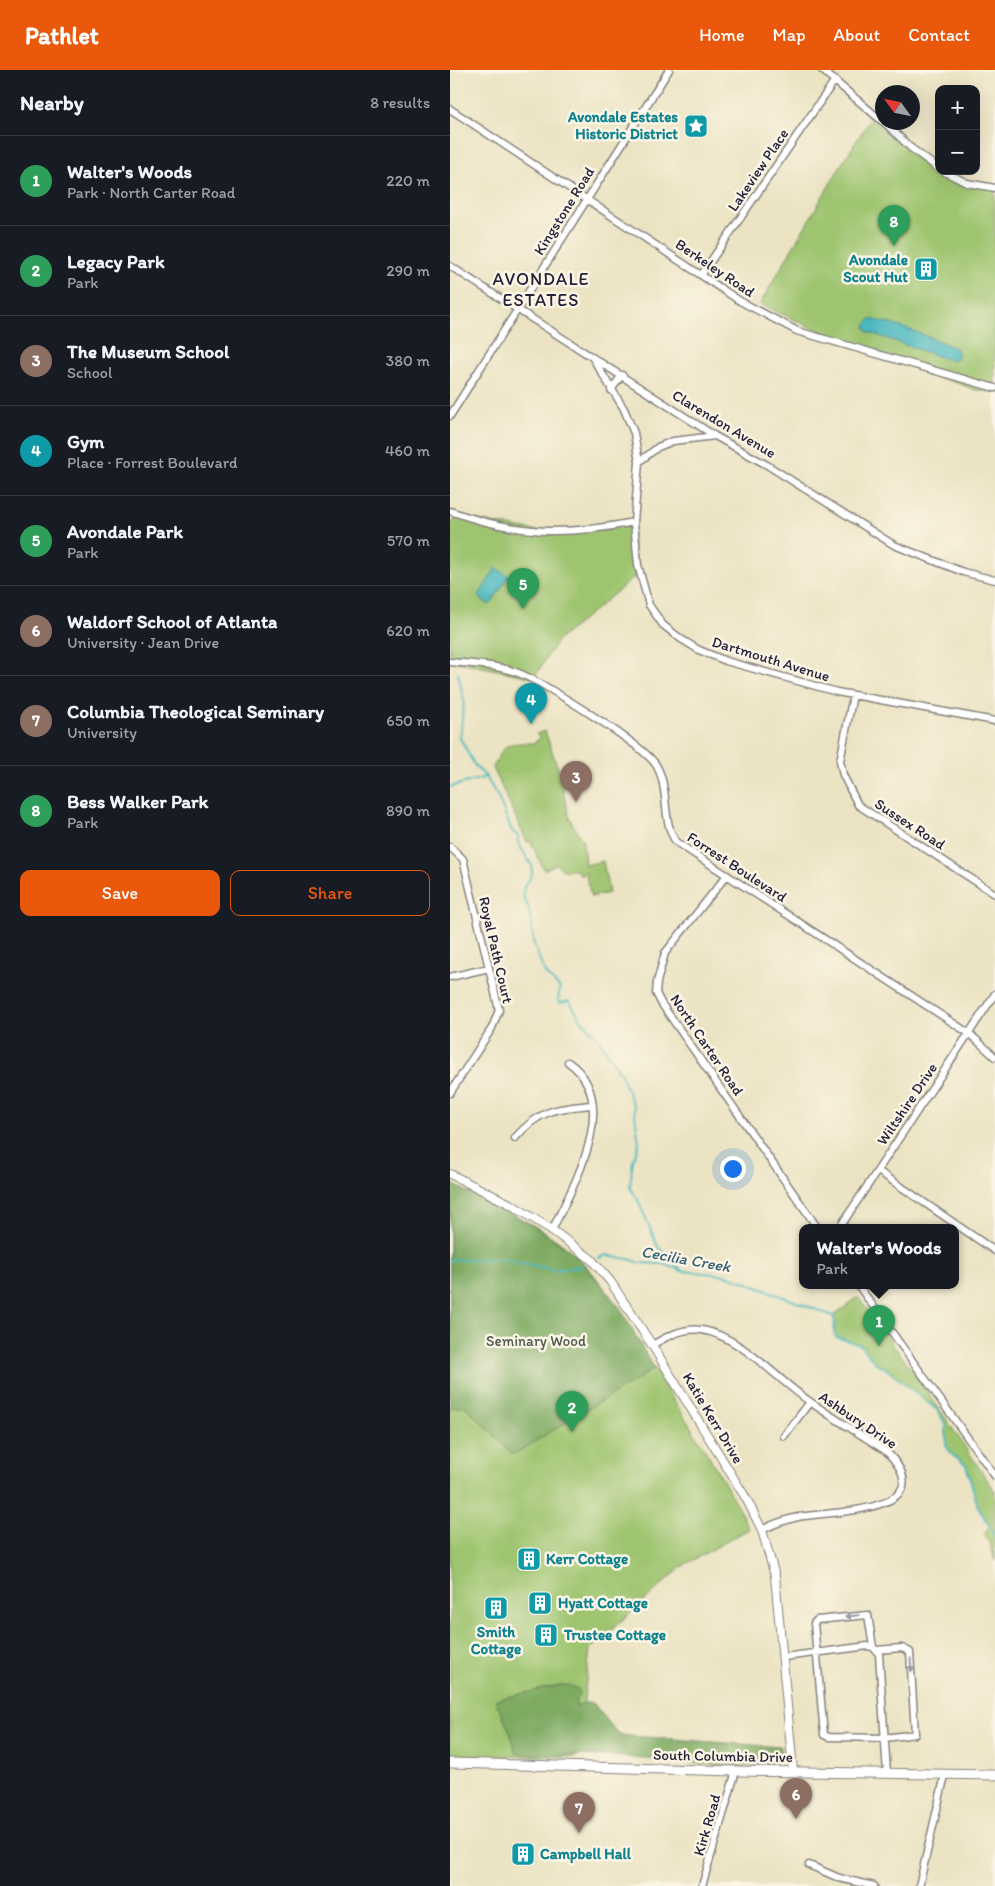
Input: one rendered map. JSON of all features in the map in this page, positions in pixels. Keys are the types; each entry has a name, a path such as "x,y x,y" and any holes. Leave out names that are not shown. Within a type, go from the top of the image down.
{"main road":[{"name":"South Columbia Drive","path":"450,1763 736,1771 793,1770 995,1775"}],"street":[{"name":"Kingstone Road","path":"450,416 669,70"},
{"path":"822,70 875,115"},
{"name":"Lakeview Place","path":"702,274 835,80"},
{"name":"Berkeley Road","path":"450,109 702,274 740,301 797,331 995,388"},
{"path":"892,130 935,166"},
{"path":"951,175 967,183 995,188"},
{"name":"Clarendon Avenue","path":"450,266 715,436 784,475 894,545 963,572 995,580"},
{"name":"Dartmouth Avenue","path":"592,356 624,409 634,433 639,462 634,522 638,565 649,605 663,625 699,650 726,661 853,695 995,721"},
{"path":"611,390 622,375"},
{"path":"639,462 658,446 673,441 715,436"},
{"path":"450,511 505,527 550,532 590,530 634,522"},
{"name":"Forrest Boulevard","path":"450,662 489,666 521,674 573,704 648,755 657,766 661,777 673,837 676,842 970,1034 995,1057"},
{"name":"Sussex Road","path":"853,695 840,761 842,775 858,805 995,894"},
{"name":"Royal Path Court","path":"450,847 463,860 499,1010 492,1028 451,1090"},
{"name":"North Carter Road","path":"727,875 665,953 656,993 661,1003 815,1224"},
{"path":"450,977 489,968"},
{"name":"Wiltshire Drive","path":"842,1224 995,994"},
{"path":"552,1230 590,1144 594,1123 588,1084 579,1069 568,1062"},
{"path":"514,1138 527,1123 544,1112 561,1108 592,1105"},
{"path":"878,1171 955,1224"},
{"name":"Katie Kerr Drive","path":"450,1174 512,1206 552,1230 591,1259 610,1281 652,1344 747,1500 762,1530 775,1576 793,1770"},
{"path":"959,1227 995,1252"},
{"path":"861,1289 995,1476"},
{"name":"Ashbury Drive","path":"652,1344 684,1330 701,1330 719,1334 810,1402 886,1451 896,1461 903,1481 898,1496 886,1504 797,1517 762,1530"},
{"path":"784,1436 810,1402"},
{"path":"784,1657 816,1652 868,1646 875,1649 902,1648 910,1652 915,1734 885,1738 829,1737 824,1735 816,1652 814,1623 817,1620 864,1615 870,1618 875,1649 879,1654 885,1738 887,1773"},
{"name":"Kirk Road","path":"702,1886 736,1771"},
{"path":"919,1886 945,1775"},
{"path":"809,1865 839,1878 874,1886"}],"green space":[{"path":"873,115 875,117 875,130 888,130 929,170 935,172 935,175 946,175 995,189 995,392 976,390 841,341 760,304 841,165"},
{"path":"456,517 543,532 631,527 636,576 557,641 534,678 450,660 450,527"},
{"path":"545,731 561,777 564,779 563,791 569,817 583,842 585,865 603,861 609,893 591,897 585,871 581,876 577,870 563,870 556,864 544,870 530,841 527,842 493,768 507,746 517,743 534,743 540,738 536,734"},
{"path":"450,1183 532,1224 562,1244 588,1267 628,1324 716,1468 749,1529 684,1565 590,1649 577,1757 450,1756"},
{"name":"Seminary Wood","path":"450,1183 535,1227 575,1254 620,1308 654,1369 513,1455 465,1406 450,1408"},
{"path":"858,1297 925,1388 995,1491 995,1561 990,1544 984,1535 990,1526 978,1507 966,1465 952,1455 946,1445 946,1425 937,1410 884,1367 875,1363 861,1345 838,1338 834,1334 835,1321 833,1316"},
{"path":"560,1685 569,1685 579,1690 576,1706 584,1703 593,1703 619,1735 781,1747 782,1760 766,1765 730,1767 612,1756 516,1754 510,1732 495,1700"}],"water":[{"path":"870,319 936,340 957,349 959,357 952,361 868,332 865,326"},
{"path":"496,568 509,576 490,605 478,597"}],"waterway":[{"path":"460,657 461,649"},
{"path":"458,673 464,701 460,738 475,766 486,777 498,797 512,831 518,836 518,843 532,866 532,875 524,887 523,896 529,909 534,945 545,973 560,988 558,1000 561,1003 569,1001 583,1022 594,1033 620,1072 634,1107 639,1144 633,1160 630,1188 637,1198 658,1247 682,1271"},
{"path":"450,787 486,777"},
{"name":"Cecilia Creek","path":"599,1258 607,1255 640,1263 664,1264 682,1271 726,1275 833,1316 836,1337 861,1345 875,1363 884,1367 937,1410 946,1425 946,1445 952,1455 966,1465 978,1507 995,1535"},
{"name":"Cecilia Creek","path":"450,1260 503,1259 555,1270 582,1266"}],"place":[{"name":"Avondale Estates Historic District","path":"696,126"},
{"name":"Bess Walker Park","path":"894,246"},
{"name":"Avondale Scout Hut","path":"926,269"},
{"name":"Avondale Park","path":"523,609"},
{"name":"Gym","path":"531,724"},
{"name":"The Museum School","path":"576,802"},
{"name":"Walter's Woods","path":"879,1346"},
{"name":"Legacy Park","path":"572,1432"},
{"name":"Kerr Cottage","path":"529,1559"},
{"name":"Hyatt Cottage","path":"540,1603"},
{"name":"Smith Cottage","path":"496,1608"},
{"name":"Trustee Cottage","path":"546,1635"},
{"name":"Waldorf School of Atlanta","path":"796,1819"},
{"name":"Columbia Theological Seminary","path":"579,1833"},
{"name":"Campbell Hall","path":"523,1854"}],"district":[{"name":"AVONDALE ESTATES","path":"541,289"}]}
